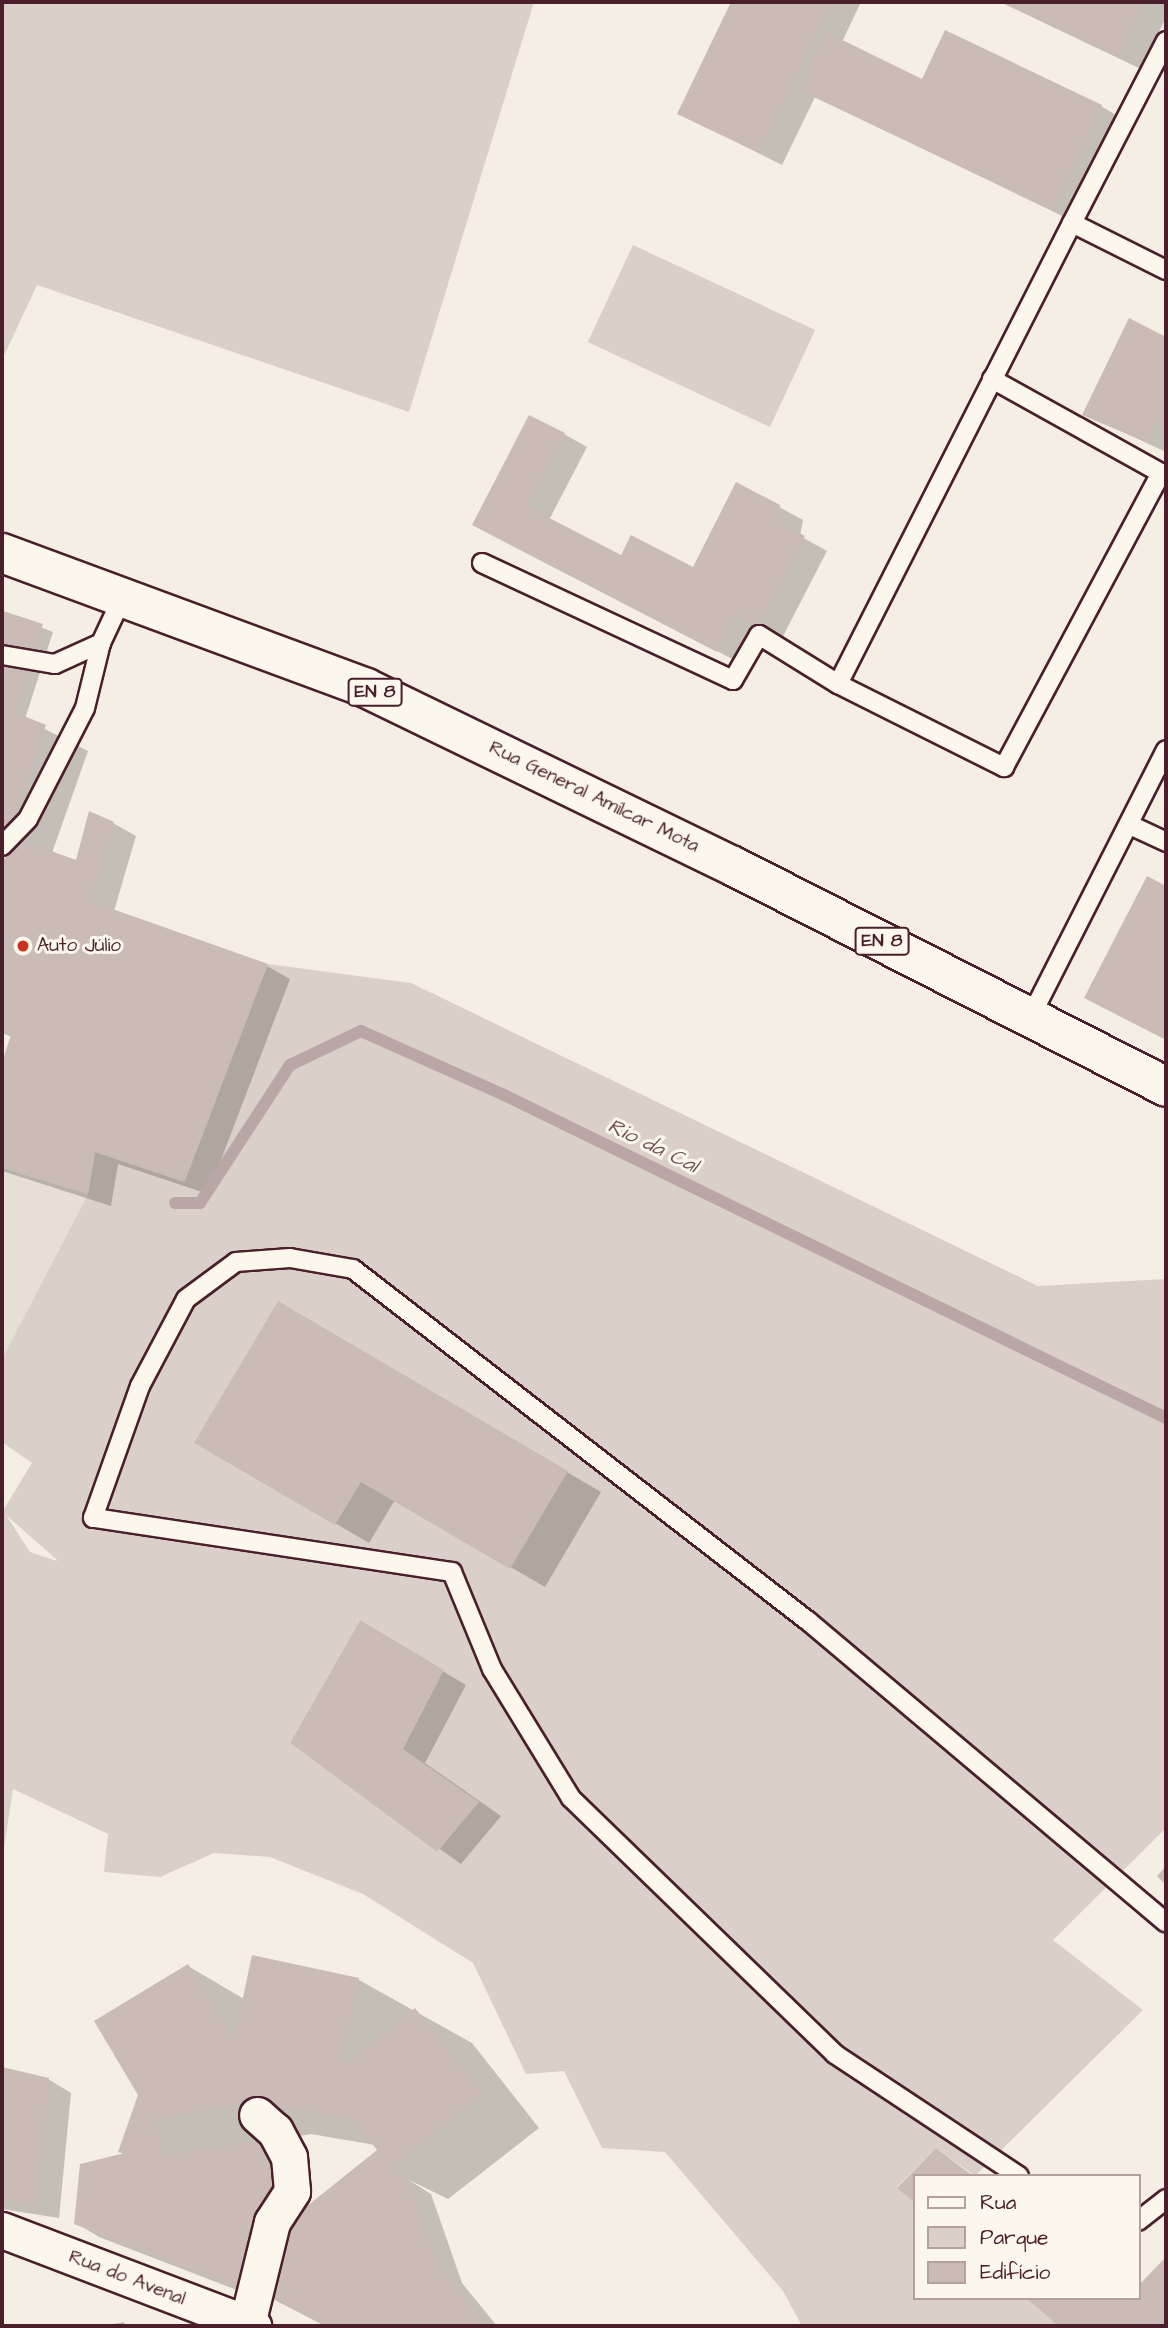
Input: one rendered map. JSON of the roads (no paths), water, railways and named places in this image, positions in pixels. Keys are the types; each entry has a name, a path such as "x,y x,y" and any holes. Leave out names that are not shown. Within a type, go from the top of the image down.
{"main road":[{"name":"Rua General Amílcar Mota","path":"2,553 378,693 1031,1016 1166,1087"}],"street":[{"path":"250,2325 272,2222 292,2191 289,2157 275,2130 257,2115"},
{"name":"Rua do Avenal","path":"2,2230 250,2325"}],"lane":[{"path":"838,684 1166,41"},
{"path":"1072,223 1166,270"},
{"path":"482,563 733,680 760,635 838,684 1004,767 1164,474 992,379"},
{"path":"2,846 28,819 85,708 101,643 122,596"},
{"path":"2,655 55,664 101,643"},
{"path":"1031,1016 1166,750"},
{"path":"1130,825 1166,842"},
{"path":"1016,2174 835,2054 571,1798 492,1669 452,1573 93,1518 140,1386 186,1299 236,1262 290,1258 352,1269 808,1621 1166,1922"},
{"path":"1140,2219 1166,2199"}],"waterway":[{"name":"Rio da Cal","path":"175,1203 200,1203 290,1065 361,1031 502,1094 1166,1418"}],"place":[{"name":"Auto Júlio","path":"23,946"}]}
